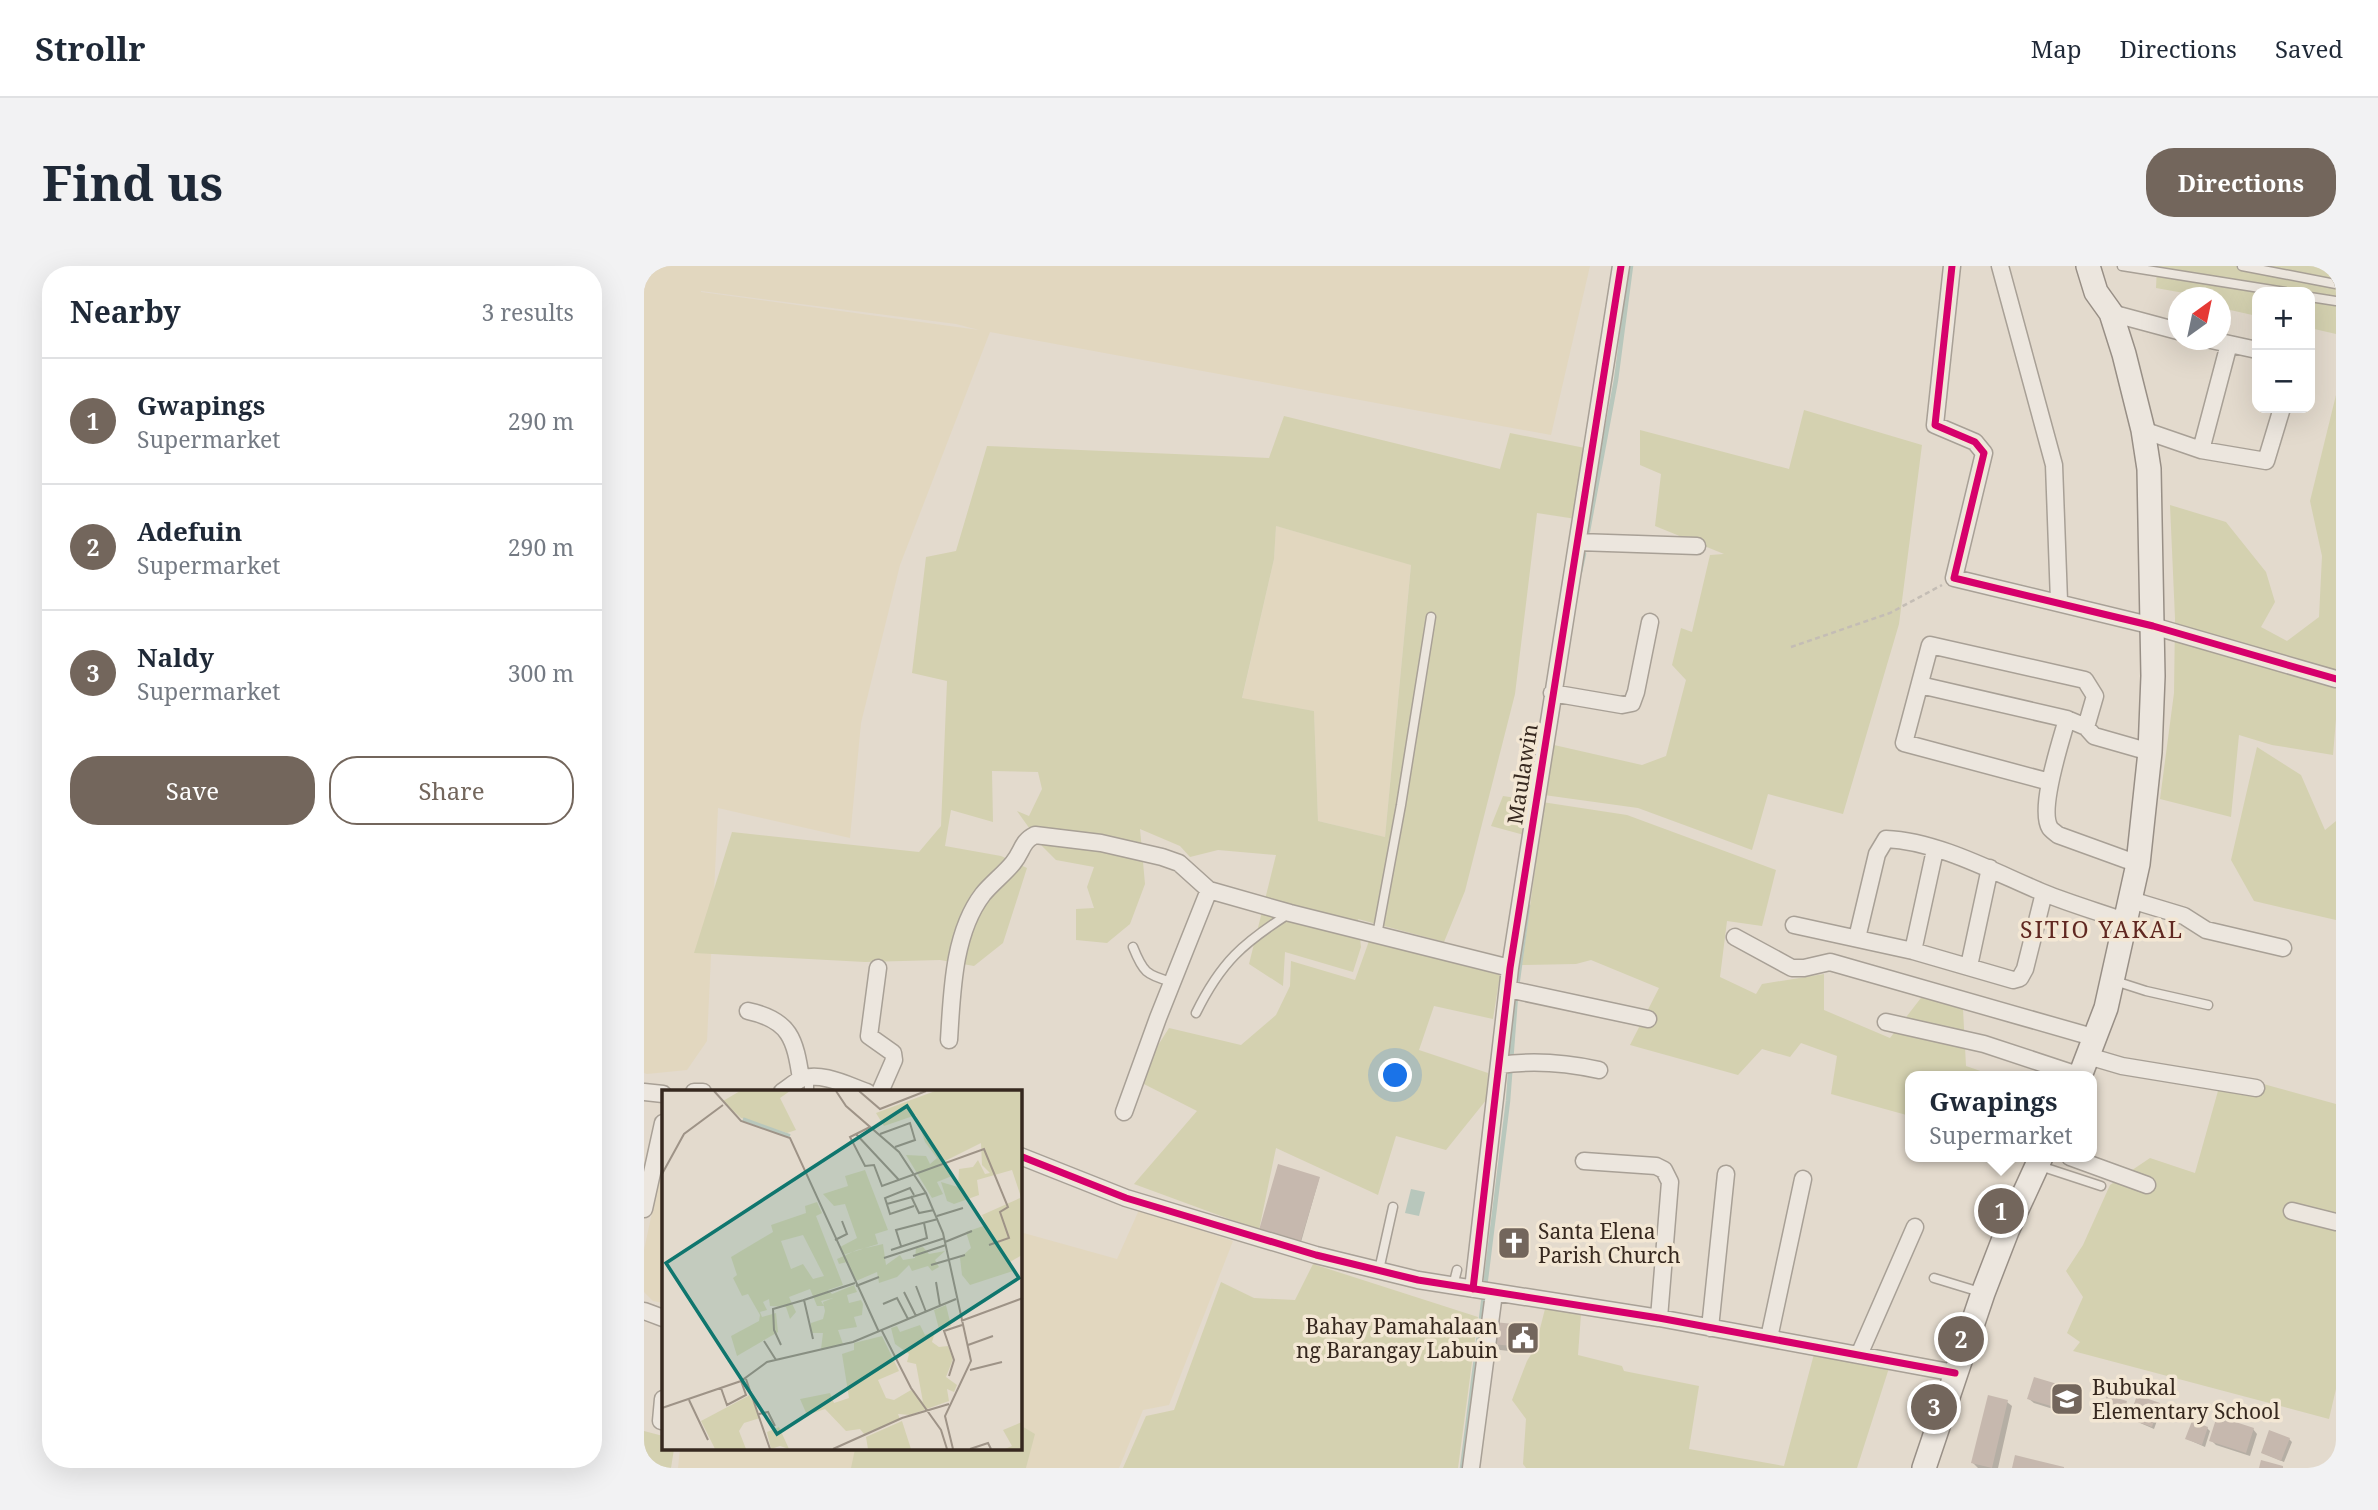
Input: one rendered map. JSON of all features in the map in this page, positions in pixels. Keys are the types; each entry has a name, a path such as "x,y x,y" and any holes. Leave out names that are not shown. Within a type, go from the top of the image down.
{"main road":[{"path":"2087,1061 2112,980 2138,864 2150,752 2152,626 2149,469 2143,430 2111,313 2096,292 2088,266"},
{"path":"1924,1468 1983,1293 2007,1231 2039,1162"}],"street":[{"name":"Maulawin","path":"1473,1289 1510,968 1621,266"},
{"path":"1952,266 1935,425 1975,442 1984,453 1954,578 2059,601 2336,679"},
{"path":"2000,266 2054,465 2059,601"},
{"path":"2111,313 2168,328"},
{"path":"2231,344 2252,349"},
{"path":"2202,450 2228,350"},
{"path":"2143,430 2202,450 2266,461 2280,413"},
{"path":"1578,542 1697,547"},
{"path":"1552,693 1622,705 1632,703 1650,622"},
{"path":"2050,782 1904,743 1930,645 2085,680 2095,696 2086,727"},
{"path":"1920,685 2067,719 2086,727 2094,736 2150,752"},
{"path":"2067,719 2050,782 2047,819 2050,829 2058,835 2138,864"},
{"path":"949,1040 953,975 961,942 974,909 983,895 1012,864 1026,839 1035,835 1101,843 1162,857 1179,863 1209,890 1510,968"},
{"path":"1857,938 1877,854 1886,839 1911,841 1990,868 2044,893 2129,911 2184,916 2206,930 2283,948"},
{"path":"1913,951 1936,850"},
{"path":"1969,966 1990,868"},
{"path":"1124,1112 1209,890"},
{"path":"1794,925 1913,951 2013,980 2020,978 2025,970 2044,893"},
{"path":"1735,937 1792,968 1830,962 2087,1061"},
{"path":"878,968 869,1036 893,1053 894,1060 881,1090"},
{"path":"1508,989 1648,1019"},
{"path":"748,1011 768,1015 780,1023 797,1050 806,1083"},
{"path":"1886,1022 1984,1044 2256,1088"},
{"path":"1500,1065 1518,1062 1560,1064 1599,1070"},
{"path":"787,1090 823,1078 861,1090"},
{"path":"644,1092 662,1094"},
{"path":"644,1209 662,1128"},
{"path":"1022,1157 1126,1198 1280,1245 1379,1270 1455,1278 1473,1289 1494,1293 1659,1318 1955,1373"},
{"path":"1584,1161 1656,1166 1664,1170 1670,1182 1659,1318"},
{"path":"2084,1162 2147,1185"},
{"path":"1710,1328 1726,1174"},
{"path":"1769,1338 1803,1178"},
{"path":"2292,1211 2336,1222"},
{"path":"1859,1355 1915,1227"},
{"path":"1471,1468 1494,1293"},
{"path":"644,1311 662,1318"},
{"path":"661,1421 662,1410"}],"lane":[{"path":"2122,266 2256,287"},
{"path":"2192,276 2193,266"},
{"path":"2242,266 2336,284"},
{"path":"2315,297 2336,301"},
{"path":"1377,935 1431,617"},
{"path":"1196,1013 1223,966 1262,931 1290,913"},
{"path":"1133,947 1141,967 1150,976 1172,982"},
{"path":"2112,980 2208,1005"},
{"path":"2041,1162 2101,1186"},
{"path":"1379,1270 1394,1207"},
{"path":"1934,1278 1983,1293"}],"path":[{"path":"1791,647 1890,612 1954,578"}],"shaded area":[{"path":"644,266 1590,266 1551,435 990,332 900,565 861,723 850,838 718,808 707,1041 687,1070 644,1073","holes":["701,291 956,324 979,330"]},
{"path":"2157,266 2336,266 2336,334 2315,329 2315,287 2252,287 2252,315 2231,310 2231,287 2168,287 2168,290 2156,288"},
{"path":"2336,395 2336,719 2333,755 2272,745 2239,735 2231,817 2160,799 2174,693 2175,618 2170,505 2226,522 2266,572 2275,602 2261,627 2287,641 2319,617 2322,556 2310,501"},
{"path":"1804,410 1922,445 1899,624 1843,814 1768,794 1752,850 1638,808 1544,795 1554,745 1642,765 1666,756 1686,680 1672,665 1681,628 1692,632 1710,555 1724,554 1655,526 1661,474 1640,465 1640,430 1789,469"},
{"path":"1284,416 1500,469 1510,433 1585,448 1576,519 1537,513 1515,694 1465,891 1444,942 1358,919 1361,947 1353,972 1285,952 1283,986 1249,964 1276,855 1218,850 1190,857 1180,846 1140,829 1145,884 1130,924 1107,943 1076,940 1076,909 1094,908 1087,887 1094,867 1056,860 1042,846 1017,811 1029,816 1042,789 1038,772 992,771 993,822 951,810 945,846 1001,856 1027,868 1003,943 974,966 940,960 865,962 694,953 732,832 919,852 941,826 947,681 912,673 926,557 956,551 987,446 1269,458","holes":["1276,526 1411,565 1385,837 1318,821 1314,711 1242,698 1274,559"]},
{"path":"1276,526 1411,564 1385,837 1318,821 1314,711 1242,699 1274,559"},
{"path":"2257,747 2301,775 2325,830 2336,821 2336,920 2254,901 2231,860"},
{"path":"1503,796 1627,815 1776,870 1762,926 1727,921 1720,977 1756,994 1762,984 1824,974 1824,1010 1890,1038 1924,994 1963,1009 1966,1066 1980,1071 1905,1071 1905,1115 1831,1094 1837,1056 1801,1043 1790,1057 1762,1049 1738,1075 1630,1045 1659,988 1591,960 1576,964 1522,965 1539,839 1491,826"},
{"path":"1369,941 1500,975 1493,1019 1434,1006 1419,1050 1488,1073 1487,1099 1446,1150 1396,1136 1378,1195 1276,1148 1259,1230 1134,1184 1197,1111 1136,1080 1169,1028 1241,1045 1276,1015 1290,986 1291,961 1355,980"},
{"path":"2223,1073 2336,1104 2336,1389 2329,1419 2073,1351 2080,1342 2067,1333 2083,1297 2066,1271 2083,1245 2110,1185 2150,1158 2195,1173"},
{"path":"662,1166 662,1303 653,1301 644,1292 644,1250"},
{"path":"1411,1189 1425,1192 1419,1216 1405,1213"},
{"path":"1139,1210 1233,1241 1169,1405 1143,1410 1119,1468 1026,1468 1034,1434 1022,1426 1022,1233 1117,1259"},
{"path":"1313,1264 1478,1317 1458,1468 1123,1468 1146,1416 1174,1410 1221,1282 1254,1298 1295,1300"},
{"path":"1545,1309 1581,1314 1578,1355 1622,1366 1624,1371 1699,1386 1689,1449 1784,1466 1814,1354 1889,1368 1857,1468 1526,1468 1523,1464 1526,1419 1512,1400 1535,1348"},
{"path":"1022,1426 1035,1434 1026,1468 851,1468 855,1450 1022,1450"},
{"path":"644,1431 662,1436 662,1450 674,1450 671,1468 644,1468"},
{"path":"680,1450 855,1450 852,1468 678,1468"}],"building":[{"path":"1278,1164 1320,1177 1300,1243 1259,1230"},
{"path":"1494,1322 1514,1324 1512,1346 1492,1344"},
{"name":"Bahay Pamahalaan ng Barangay Labuin","path":"1517,1329 1531,1331 1530,1347 1515,1345"},
{"path":"2034,1377 2074,1389 2068,1411 2027,1399"},
{"path":"1988,1395 2008,1400 1992,1468 1971,1463"},
{"path":"2107,1395 2127,1401 2121,1421 2101,1414"},
{"path":"2137,1395 2160,1403 2152,1427 2129,1419"},
{"path":"2217,1416 2254,1428 2246,1453 2209,1441"},
{"path":"2192,1421 2208,1427 2202,1445 2185,1439"},
{"path":"2269,1430 2290,1438 2281,1461 2261,1453"},
{"path":"2015,1455 2064,1467 2064,1468 2012,1468"},
{"path":"2261,1460 2283,1466 2283,1468 2259,1468"}],"waterway":[{"path":"1588,531 1616,380 1631,266"},
{"path":"1580,572 1584,554"},
{"path":"1517,987 1528,906"},
{"path":"1485,1287 1508,1101 1516,996"},
{"path":"1462,1468 1484,1295"}],"cycle path":[{"path":"1473,1289 1510,968 1621,266"},
{"path":"1952,266 1935,425 1975,442 1984,453 1954,578 2153,626 2336,679"},
{"path":"1022,1157 1126,1198 1316,1255 1418,1280 1659,1318 1955,1373"}],"place":[{"name":"Gwapings","path":"2001,1211"},
{"name":"Santa Elena Parish Church","path":"1514,1243"},
{"name":"Bahay Pamahalaan ng Barangay Labuin","path":"1523,1338"},
{"name":"Adefuin","path":"1961,1339"},
{"name":"Bubukal Elementary School","path":"2067,1399"},
{"name":"Naldy","path":"1934,1407"}],"district":[{"name":"SITIO YAKAL","path":"2102,929"}]}
